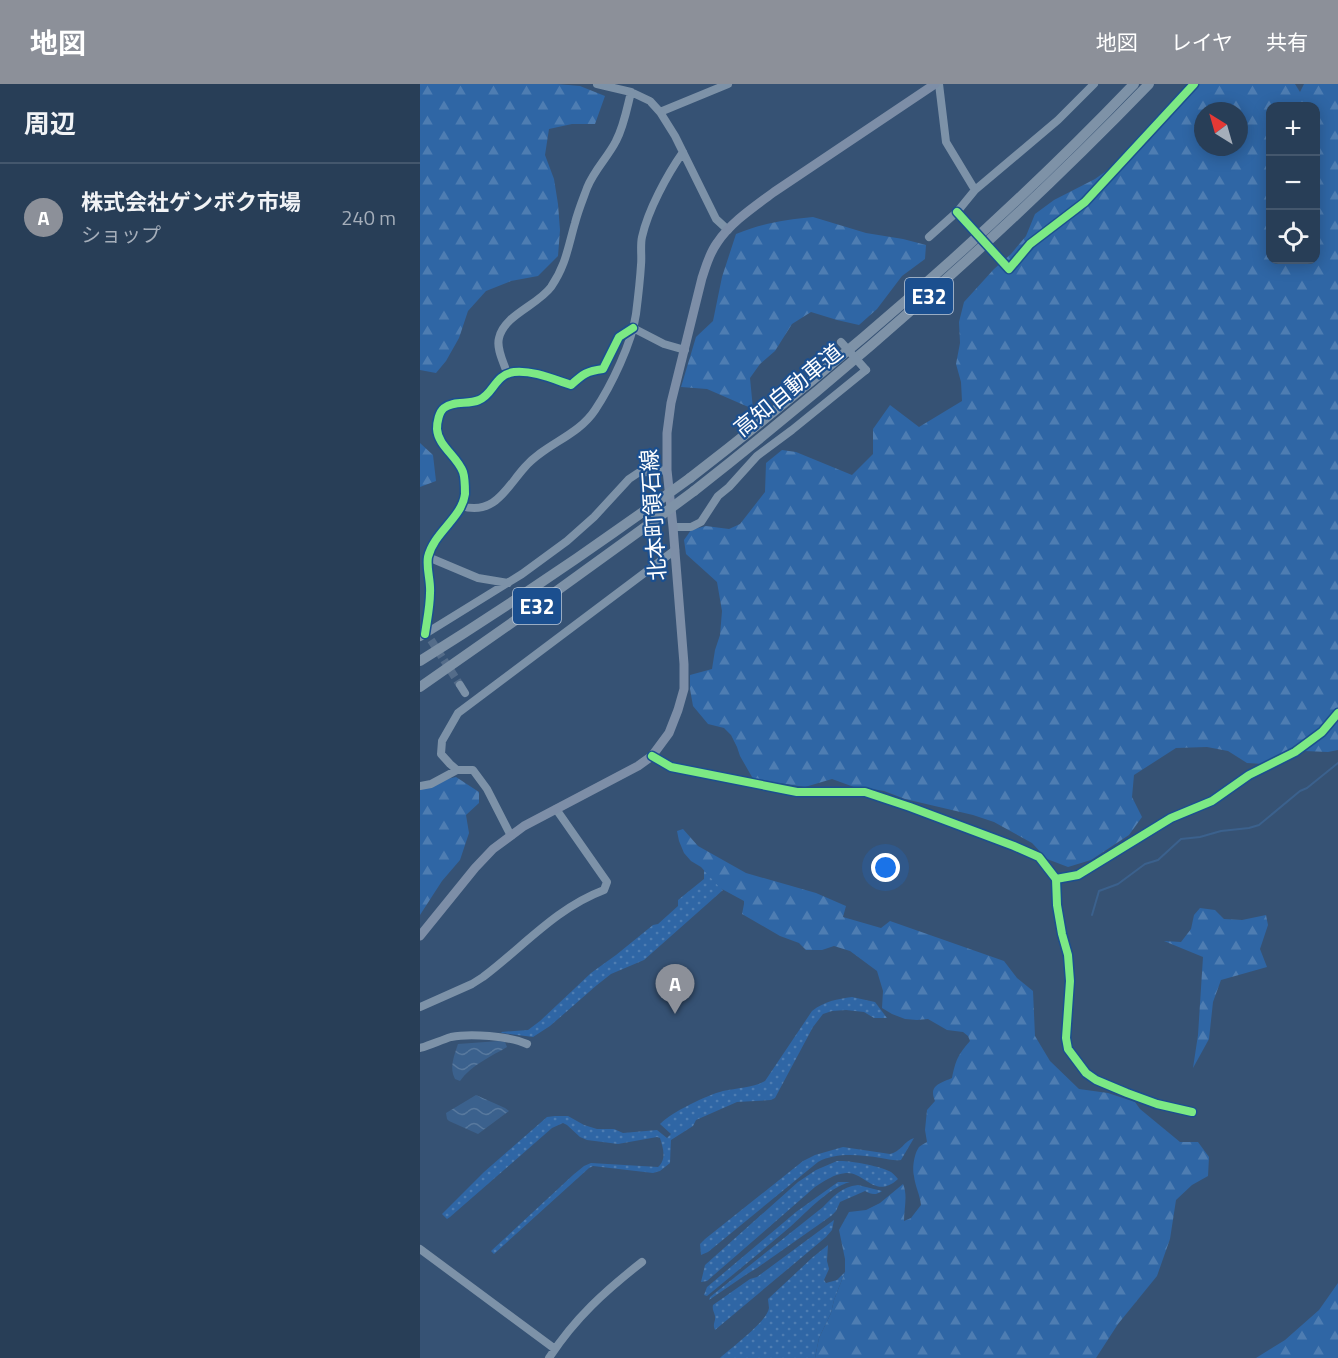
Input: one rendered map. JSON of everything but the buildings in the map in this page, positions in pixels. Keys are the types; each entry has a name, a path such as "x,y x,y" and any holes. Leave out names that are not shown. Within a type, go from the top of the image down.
{"highway":[{"name":"高知自動車道","path":"420,661 568,566 690,478 764,420 851,349 946,265 1099,121 1134,84"},
{"name":"高知自動車道","path":"420,687 652,522 780,423 952,276 1050,184 1149,84"}],"main road":[{"name":"北本町領石線","path":"420,936 493,849 524,826 638,766 652,756 669,733 684,689 684,664 674,527 667,470 667,433 671,403 708,258 717,242 728,230 774,192 937,84"}],"street":[{"path":"597,84 631,92 650,101 660,112 683,152 716,219 728,230"},
{"path":"660,112 728,84"},
{"path":"937,84 946,141 975,190"},
{"path":"929,237 960,215 975,190 1058,120 1094,84"},
{"path":"1005,266 1009,269 1030,244 1085,202 1194,84"},
{"path":"507,374 498,345 499,337 510,320 547,292 559,274 567,256 575,222 588,185 616,141 631,92"},
{"path":"461,506 471,509 489,506 502,496 527,465 586,423 607,391 633,328 641,262 641,239 648,218 672,167 683,152"},
{"path":"425,637 430,593 428,557 445,526 461,506 465,495 462,471 439,437 438,418 442,409 453,403 480,400 498,380 507,374 525,372 571,385 590,370 603,369 619,337 633,328"},
{"path":"633,328 664,344 685,350"},
{"path":"674,527 691,527 701,522 718,496 757,456 866,370 841,342"},
{"path":"425,637 567,542 629,479 638,473 667,470"},
{"path":"457,770 441,754 442,741 468,698 675,550"},
{"path":"428,557 478,578 508,583"},
{"path":"460,684 468,698"},
{"path":"1056,879 1078,875 1171,818 1212,801 1249,775 1295,752 1322,732 1338,713"},
{"path":"652,756 671,766 797,792 865,792 1039,857 1056,879 1057,905 1068,956 1070,981 1066,1038 1068,1049 1086,1073 1096,1080 1157,1104 1192,1112"},
{"path":"420,786 431,784 457,770 473,770 487,789 511,836"},
{"path":"420,1007 472,984 549,921 604,890 607,882 556,809"},
{"path":"420,1048 458,1036 500,1037 527,1044"},
{"path":"420,1249 555,1349"},
{"path":"549,1358 589,1308 610,1287 642,1262"}],"green space":[{"path":"420,84 557,84 580,86 605,96 595,124 572,124 549,129 545,155 554,179 558,204 560,230 558,256 538,276 511,281 486,291 468,311 459,338 436,373 420,370"},
{"path":"1195,84 1295,84 1300,92 1304,84 1338,84 1338,750 1304,751 1263,764 1247,763 1228,751 1207,747 1176,748 1134,775 1132,797 1142,817 1129,835 1091,860 1068,867 1047,859 1032,843 994,822 905,799 884,791 854,787 832,779 805,787 779,783 756,784 731,735 724,728 708,724 693,706 690,675 712,669 720,635 722,611 717,582 686,554 684,540 691,530 706,526 729,529 740,524 765,492 766,463 782,450 796,452 852,475 873,454 873,429 890,405 919,427 962,401 961,382 956,364 960,343 959,322 964,302 1026,236 1035,214 1054,200 1095,179 1149,141"},
{"path":"813,217 866,233 926,245 925,259 902,276 877,309 859,325 811,312 792,324 775,351 760,364 750,378 753,409 707,389 681,387 696,337 713,321 722,277 736,234 774,222"},
{"path":"420,443 433,455 436,481 420,487"},
{"path":"456,777 479,792 479,803 466,815 469,833 460,860 442,881 420,915 420,785"},
{"path":"683,829 698,846 746,873 816,893 846,906 843,917 881,928 890,921 1004,961 1017,978 1033,991 1035,1036 1050,1061 1079,1089 1108,1093 1135,1102 1140,1109 1180,1142 1198,1142 1209,1157 1208,1176 1192,1185 1176,1200 1170,1239 1157,1276 1118,1324 1096,1358 815,1358 819,1338 831,1313 845,1272 845,1259 839,1230 849,1212 866,1210 880,1203 903,1184 906,1197 904,1221 911,1218 921,1205 913,1166 917,1150 927,1142 925,1130 927,1110 935,1101 934,1088 952,1078 958,1058 970,1041 963,1032 947,1030 928,1019 905,1019 882,1008 883,991 877,971 850,951 834,946 822,950 806,950 799,943 780,936 742,914 744,901 720,888 701,867 684,853 677,831"},
{"path":"704,870 723,890 644,960 611,974 550,1026 533,1037 501,1032 528,1030 540,1021 591,973 653,925 658,924 678,906 678,900 704,879"},
{"path":"1200,908 1215,910 1224,919 1242,920 1266,915 1268,925 1260,949 1267,967 1221,980 1213,1002 1209,1039 1193,1068 1198,1035 1203,957 1164,941 1181,942 1191,929 1194,915"},
{"path":"852,997 875,1002 887,1018 874,1018 864,1012 846,1010 823,1014 813,1027 775,1098 737,1102 696,1120 693,1126 671,1140 670,1163 660,1171 653,1173 593,1166 589,1168 494,1254 491,1251 584,1166 591,1163 658,1167 663,1160 660,1138 618,1144 587,1140 563,1123 552,1128 450,1217 447,1219 442,1214 484,1172 547,1117 568,1116 584,1125 597,1129 614,1129 623,1133 657,1130 667,1138 671,1134 660,1124 665,1119 708,1096 765,1081 812,1011 831,1001"},
{"path":"914,1138 901,1160 849,1155 818,1162 708,1252 701,1255 700,1244 705,1239 803,1161 843,1147 890,1154"},
{"path":"837,1161 857,1162 880,1168 891,1172 898,1179 883,1187 871,1184 853,1174 846,1173 829,1178 815,1187 707,1281 701,1282 705,1265 798,1182 816,1170"},
{"path":"838,1182 850,1182 826,1195 707,1296 704,1295 707,1287 796,1212"},
{"path":"858,1185 882,1191 873,1194 865,1191 840,1202 831,1216 709,1300 838,1193"},
{"path":"834,1220 832,1230 826,1237 715,1330 713,1305 750,1279 757,1277"},
{"path":"828,1245 829,1269 824,1280 826,1283 837,1280 845,1272 831,1313 819,1338 815,1358 720,1358 767,1314 768,1299"},
{"path":"1338,1283 1338,1358 1256,1358 1285,1340 1319,1310"}],"water":[{"path":"505,1042 507,1047 488,1057 460,1081 455,1079 452,1066 458,1044"},
{"path":"476,1095 509,1111 478,1134 449,1121 446,1113"}],"waterway":[{"path":"1092,915 1099,891 1118,884 1145,864 1158,860 1181,839 1259,825 1338,763"}],"tunnel":[{"path":"962,218 1006,266"},
{"path":"431,640 460,685"}],"cycle path":[{"path":"957,212 1009,269 1030,244 1085,202 1194,84"},
{"path":"425,634 430,598 428,557 436,540 459,510 465,494 463,472 438,435 437,423 442,410 452,404 479,400 488,394 502,377 514,372 535,374 571,385 586,374 603,369 619,337 633,328"},
{"path":"1056,879 1078,875 1171,818 1212,801 1249,775 1295,752 1322,732 1338,713"},
{"path":"652,756 671,767 797,792 865,792 1039,857 1056,879 1057,905 1068,955 1070,981 1066,1038 1068,1049 1086,1073 1096,1080 1157,1104 1192,1112"}],"place":[{"name":"株式会社ゲンボク市場","path":"675,1014"}]}
